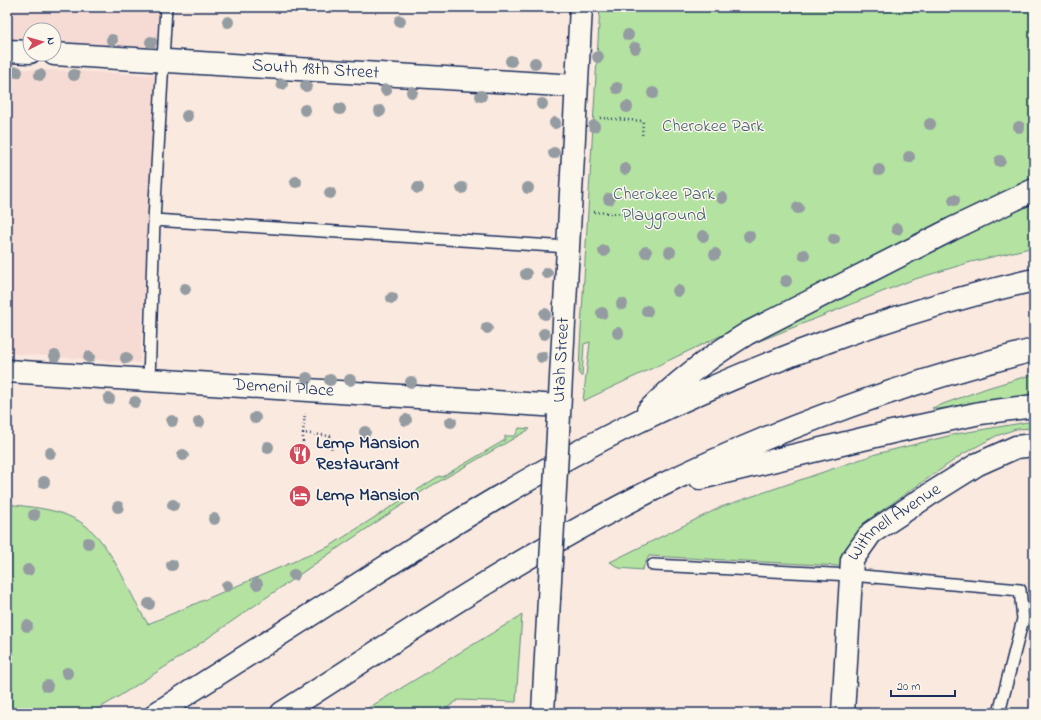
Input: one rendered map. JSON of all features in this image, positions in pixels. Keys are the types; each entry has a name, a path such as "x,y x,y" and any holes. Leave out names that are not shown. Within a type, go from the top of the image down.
{"main road":[{"name":"Utah Street","path":"543,713 581,7"},
{"path":"7,51 22,52"},
{"name":"South 18th Street","path":"62,54 576,86"},
{"path":"638,421 684,376 716,353 748,333 952,229 1034,190"},
{"path":"157,713 422,543 504,494 638,421 710,388 782,359 893,320 1004,287 1034,280"},
{"path":"282,713 522,562 654,489 759,440 868,399 978,364 1034,350"},
{"name":"Demenil Place","path":"7,371 559,410"},
{"path":"654,489 980,413 1034,406"},
{"name":"Withnell Avenue","path":"843,713 852,560 871,533 978,464 1016,447 1034,445"}],"lane":[{"path":"149,381 154,220 166,7"},
{"path":"154,220 568,247"},
{"path":"653,565 851,575 1020,590 1023,620 999,713"}],"path":[{"path":"600,118 644,121 642,137"},
{"path":"594,212 642,215"},
{"path":"303,446 305,413"},
{"path":"303,433 330,436 332,443 330,450"}],"shaded area":[{"path":"7,7 166,7 163,60 62,54 62,22 22,22 22,52 7,51"},
{"path":"7,68 156,75 140,363 7,353"}],"green space":[{"name":"Cherokee Park","path":"600,7 1034,7 1034,180 811,293 583,401 590,342 584,344 582,377 579,374 580,346"},
{"path":"1034,202 1034,247 971,262 912,280 752,344 750,341"},
{"path":"1034,374 1034,397 938,409 932,408 987,388"},
{"path":"1034,421 1034,428 1016,429 996,436 963,454 868,520 849,545 840,566 649,556 642,570 619,568 610,562 721,507 876,454 956,434"},
{"path":"519,428 530,429 426,489 179,658 110,702 90,713 7,713 7,504 41,508 57,512 73,518 86,526 107,550 148,624 330,546 439,476 442,477 505,440 505,436 515,436"},
{"path":"522,615 516,702 458,700 440,713 360,713"}],"place":[{"name":"Lemp Mansion Restaurant","path":"300,454"},
{"name":"Lemp Mansion","path":"300,496"}],"park label":[{"name":"Cherokee Park Playground","path":"664,205"}]}
